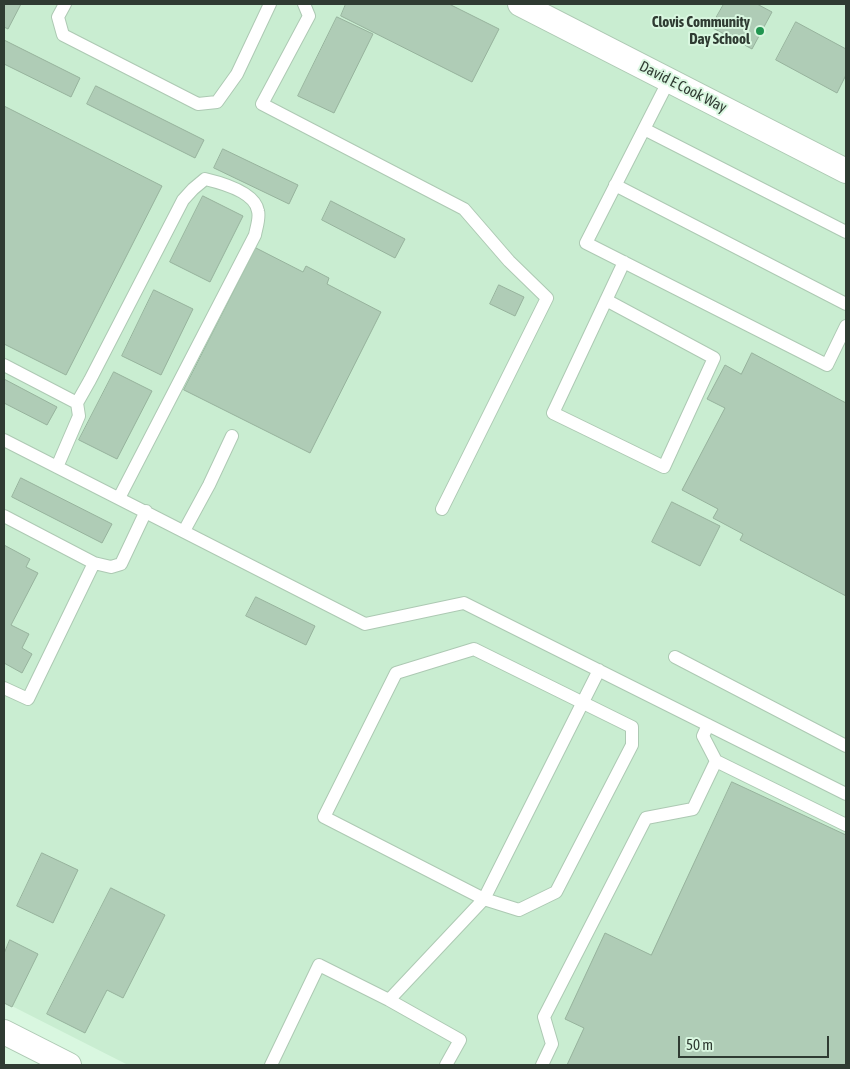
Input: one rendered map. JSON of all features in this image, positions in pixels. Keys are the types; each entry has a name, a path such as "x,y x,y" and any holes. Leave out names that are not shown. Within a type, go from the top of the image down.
{"street":[{"name":"David E Cook Way","path":"520,4 846,171"},
{"path":"4,1032 70,1065"}],"lane":[{"path":"65,4 58,17 63,35 198,104 217,102 237,74 270,4"},
{"path":"304,4 309,16 262,104 464,209 509,261 547,298 442,509"},
{"path":"668,80 586,243 826,365 846,326"},
{"path":"644,129 846,232"},
{"path":"57,467 79,416 77,403 95,372 183,200 206,179 225,184 252,199 259,212 255,235 118,498"},
{"path":"616,185 846,304"},
{"path":"606,300 714,358 664,467 553,413 606,300 624,262"},
{"path":"4,365 77,403"},
{"path":"184,531 209,485 232,436"},
{"path":"4,440 365,624 464,603 846,794"},
{"path":"4,516 94,563 110,567 121,564 146,511"},
{"path":"4,688 28,699 94,563"},
{"path":"474,649 632,727 632,745 556,892 519,910 484,898 324,817 396,673 474,649"},
{"path":"675,657 846,746"},
{"path":"389,1000 484,898 599,670"},
{"path":"708,725 703,736 716,761 846,825"},
{"path":"542,1065 552,1044 544,1017 646,818 693,809 716,761"},
{"path":"271,1065 318,966 389,1000 460,1040 446,1065"}],"shaded area":[{"path":"4,4 846,4 846,1065 128,1065 4,1002"}],"building":[{"path":"4,4 21,4 8,29 4,27"},
{"path":"346,4 449,4 499,29 472,82 341,16"},
{"path":"724,4 757,4 772,12 752,49 711,27"},
{"path":"337,17 373,34 334,113 298,96"},
{"path":"796,22 846,49 846,75 837,93 776,60"},
{"path":"4,40 80,78 71,97 4,64"},
{"path":"96,86 204,140 195,158 87,104"},
{"path":"4,106 162,186 66,375 4,344"},
{"path":"223,149 298,185 289,204 214,168"},
{"path":"203,196 243,216 210,282 170,262"},
{"path":"331,201 405,239 395,258 322,220"},
{"path":"256,248 303,272 306,266 329,278 327,284 381,312 310,453 184,390"},
{"path":"499,285 524,297 515,316 490,304"},
{"path":"154,290 193,309 161,375 122,356"},
{"path":"752,353 846,403 846,596 740,540 743,534 713,518 718,509 682,490 725,408 707,399 725,365 741,374"},
{"path":"114,372 152,391 117,459 79,440"},
{"path":"4,379 57,407 47,425 4,403"},
{"path":"21,478 112,524 102,543 12,497"},
{"path":"672,502 720,526 700,566 652,542"},
{"path":"4,545 30,559 26,567 38,573 11,625 29,634 22,648 32,654 22,673 4,663"},
{"path":"256,597 315,626 306,645 246,616"},
{"path":"732,782 846,835 846,1065 567,1065 584,1028 565,1019 605,933 651,955"},
{"path":"42,853 78,870 53,923 17,906"},
{"path":"111,888 165,915 123,998 107,990 85,1033 47,1014"},
{"path":"10,940 38,954 12,1007 4,1003 4,954"}],"place":[{"name":"Clovis Community Day School","path":"760,31"}]}
